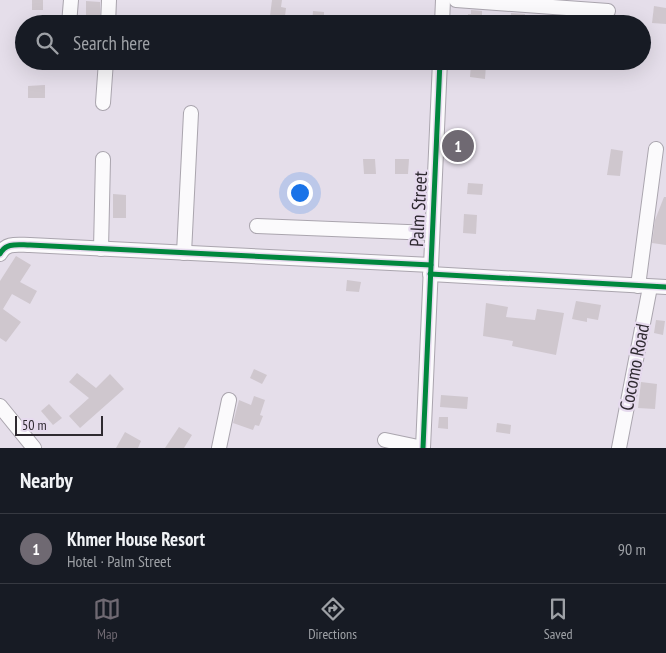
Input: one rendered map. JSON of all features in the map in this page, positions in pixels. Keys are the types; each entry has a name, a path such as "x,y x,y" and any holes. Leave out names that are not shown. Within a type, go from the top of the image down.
{"street":[{"path":"70,15 71,0"},
{"path":"108,15 109,0"},
{"path":"442,0 442,15"},
{"path":"456,0 609,5"},
{"path":"103,103 105,70"},
{"name":"Palm Street","path":"423,448 440,70"},
{"path":"184,253 191,113"},
{"name":"Cocomo Road","path":"619,448 644,286 656,149"},
{"path":"101,249 103,159"},
{"path":"258,226 432,233"},
{"path":"0,254 4,247 12,245 184,253 666,287"},
{"path":"220,448 229,400"},
{"path":"0,406 34,448"},
{"path":"385,440 423,448"}],"building":[{"path":"32,0 43,0 43,10 32,10"},
{"path":"272,0 282,0 281,7 286,8 285,15 270,15"},
{"path":"86,1 100,2 100,15 86,15"},
{"path":"654,6 666,8 666,24 652,23"},
{"path":"471,10 482,11 482,15 468,15 471,14"},
{"path":"313,11 324,12 324,15 313,15"},
{"path":"511,13 525,14 525,15 511,15"},
{"path":"471,70 486,70 485,79 470,77"},
{"path":"45,85 45,98 28,98 28,86"},
{"path":"611,149 623,151 620,176 607,175"},
{"path":"363,159 375,159 376,174 364,174"},
{"path":"395,159 409,159 408,174 395,174"},
{"path":"468,183 483,184 482,195 467,194"},
{"path":"113,194 126,195 126,218 113,218"},
{"path":"664,197 666,197 666,245 652,243 655,220"},
{"path":"464,214 477,215 476,234 463,233"},
{"path":"16,256 31,265 20,282 37,291 30,304 12,294 3,309 21,322 6,342 0,338 0,281"},
{"path":"347,280 361,282 359,292 346,291"},
{"path":"576,301 601,305 598,320 587,318 587,322 572,319"},
{"path":"486,303 508,307 506,317 535,320 537,309 564,313 556,355 512,346 513,341 483,336"},
{"path":"656,320 665,321 663,335 654,333"},
{"path":"254,369 267,375 262,384 250,378"},
{"path":"77,373 96,388 110,374 124,389 80,428 69,416 89,398 69,382"},
{"path":"641,382 657,384 655,409 638,408"},
{"path":"441,395 468,397 467,409 440,407"},
{"path":"254,396 265,400 260,415 263,416 259,426 255,425 253,430 233,423 239,400 251,405"},
{"path":"49,404 62,418 53,425 41,411"},
{"path":"439,417 448,417 448,429 438,428"},
{"path":"497,423 511,425 510,434 496,432"},
{"path":"179,427 192,435 184,448 165,448"},
{"path":"125,432 141,441 138,448 116,448"}],"cycle path":[{"path":"423,448 440,70"},
{"path":"0,254 9,246 21,245 431,265"},
{"path":"430,274 666,287"}],"place":[{"name":"Khmer House Resort","path":"458,146"}]}
